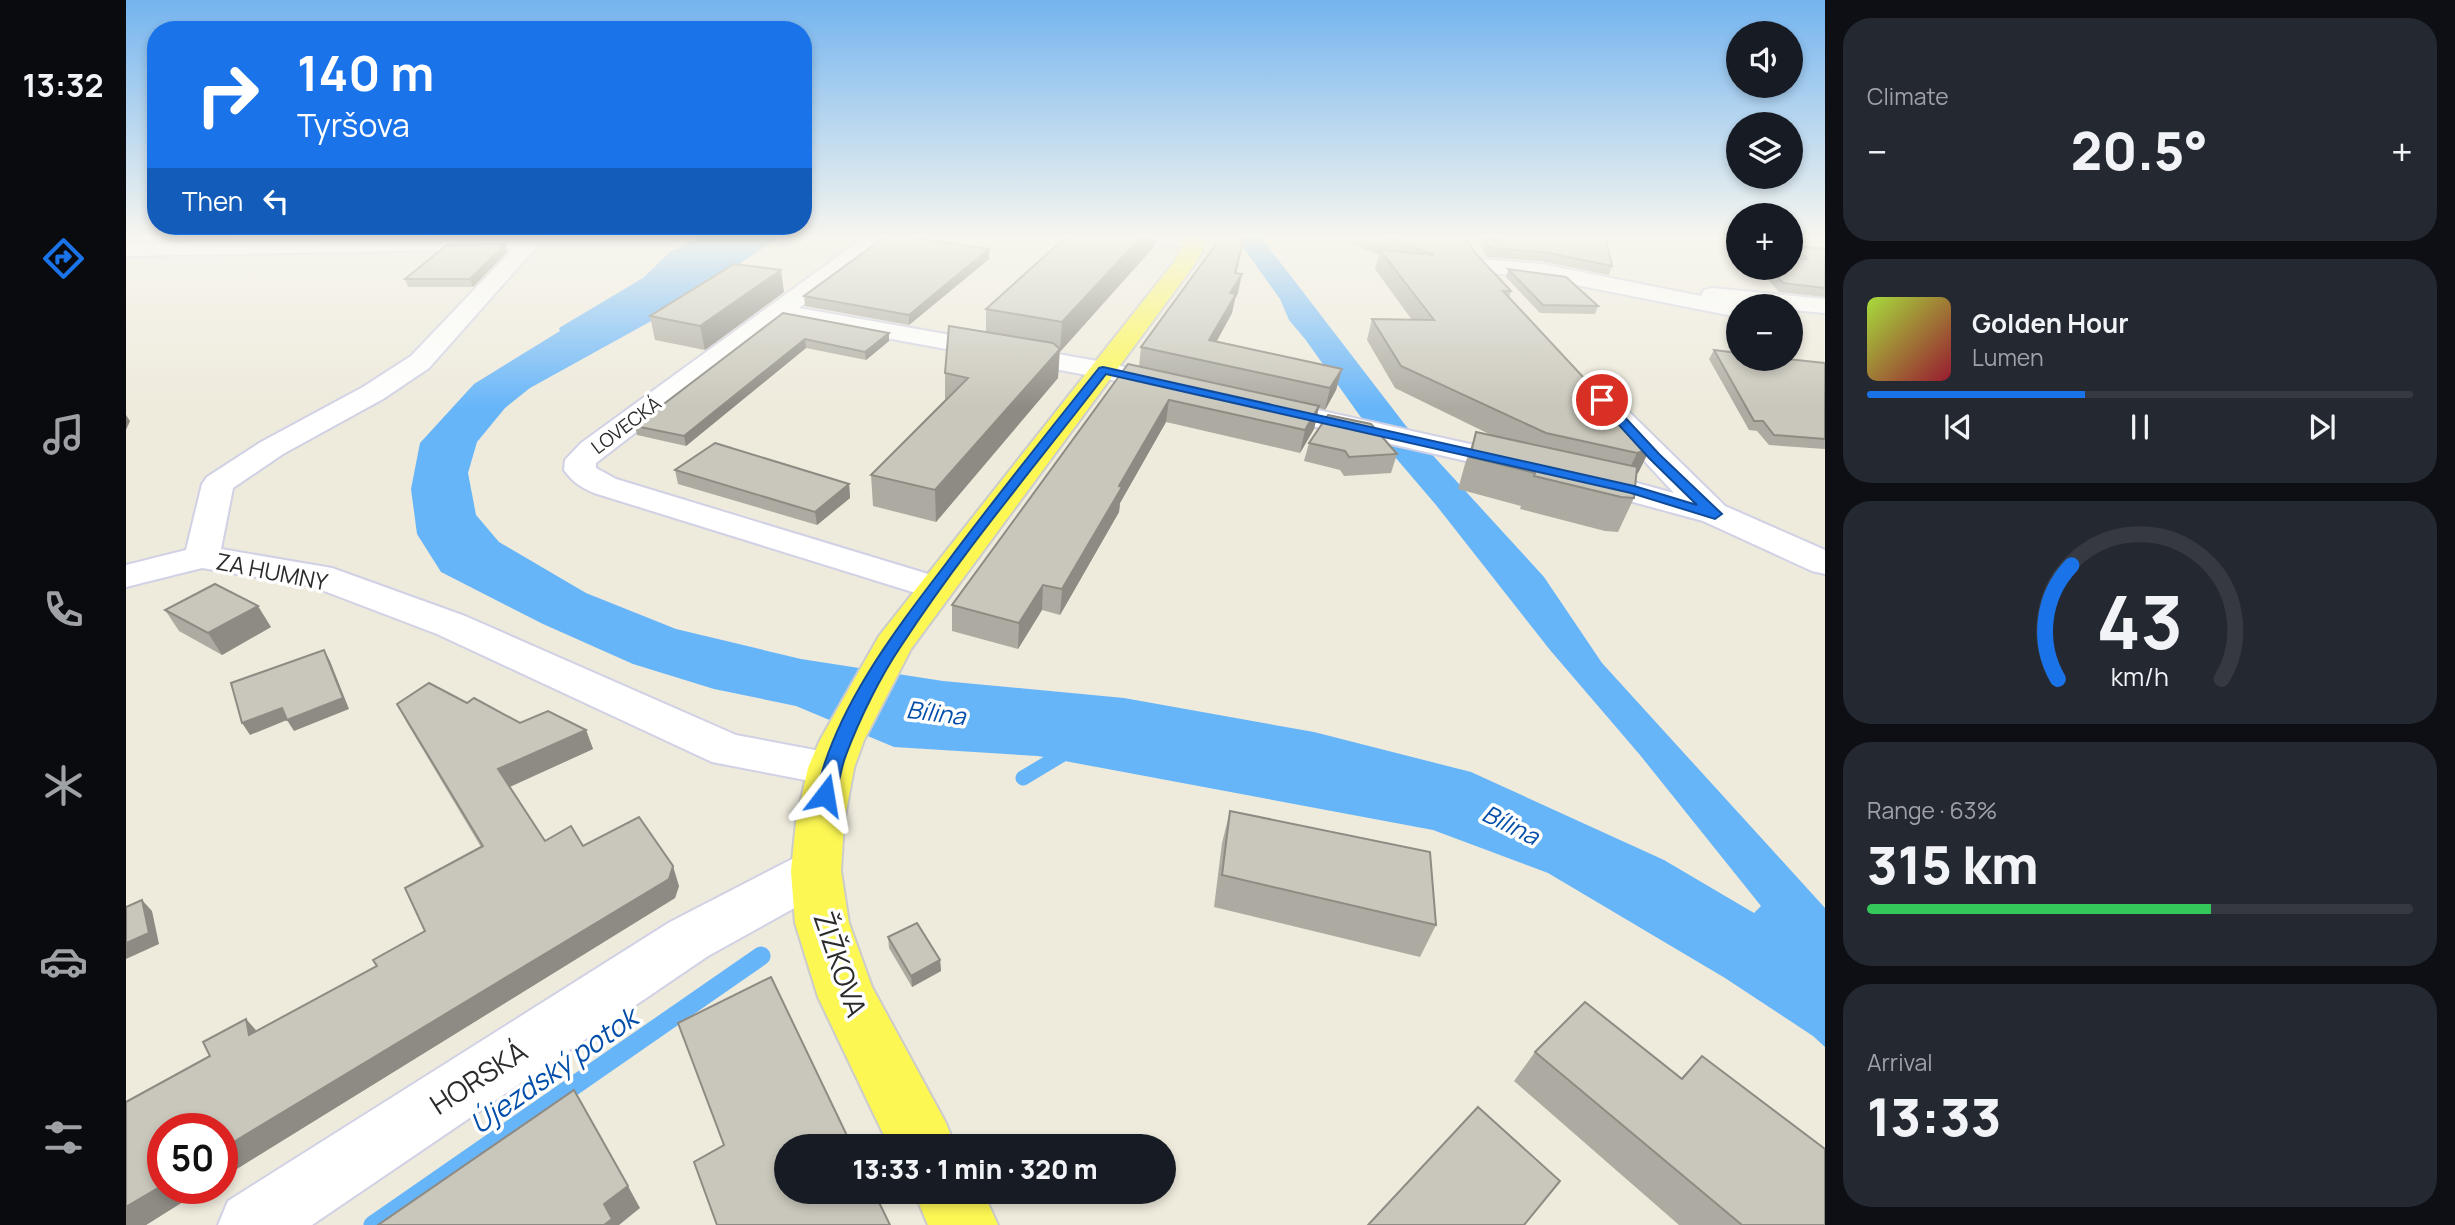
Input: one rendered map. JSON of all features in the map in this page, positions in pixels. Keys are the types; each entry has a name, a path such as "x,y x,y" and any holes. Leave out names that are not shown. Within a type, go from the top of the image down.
{"main road":[{"name":"ŽIŽKOVA","path":"917,1134 847,997 822,923 816,871 820,822 836,754 892,645 1162,293"},
{"path":"953,1204 964,1225"}],"street":[{"name":"ZA HUMNY","path":"483,293 420,362 373,393 272,449 218,484 202,557 319,576 451,625 728,750 836,754"},
{"name":"LOVECKÁ","path":"802,293 592,450 581,460 580,470 588,479 605,486 935,588"},
{"path":"1659,293 1726,308"},
{"path":"1695,293 1825,306"},
{"path":"778,311 1103,370 1199,392"},
{"path":"1803,322 1825,326"},
{"path":"1598,394 1654,456 1715,514"},
{"path":"1239,401 1634,490 1715,514 1825,563"},
{"path":"126,576 202,557"},
{"name":"HORSKÁ","path":"252,1225 689,939 816,871"}],"water":[{"name":"Bílina","path":"618,293 694,293 653,320 530,388 505,408 477,442 468,473 476,515 499,542 586,593 676,629 801,659 943,681 1124,698 1314,732 1471,772 1664,860 1754,913 1761,906 1640,755 1550,650 1436,505 1360,416 1289,320 1276,293 1304,293 1406,426 1544,577 1602,663 1825,908 1825,1047 1813,1036 1725,978 1548,873 1433,830 1038,756 894,747 796,706 714,689 633,664 543,624 441,572 417,534 411,489 420,443 474,384 560,331 559,328"}],"building":[{"path":"687,293 747,293 700,326 650,316"},
{"path":"808,293 935,293 909,315 804,296"},
{"path":"1004,293 1089,293 1062,322 986,309"},
{"path":"1180,293 1231,293 1236,294 1209,340 1342,369 1330,388 1141,347"},
{"path":"1413,293 1505,293 1650,449 1637,453 1546,433 1401,366 1372,319 1434,320"},
{"path":"1531,293 1584,293 1598,306 1543,305"},
{"path":"783,313 889,333 865,352 805,339 684,436 635,426"},
{"path":"949,326 1053,343 1060,349 935,490 871,475 968,378 945,373"},
{"path":"1714,350 1726,352 1726,371 1803,371 1803,361 1825,363 1825,439 1774,435 1763,421 1754,421"},
{"path":"1128,364 1319,406 1305,430 1169,400 1062,589 1043,585 1019,623 952,605"},
{"path":"1328,415 1371,424 1397,454 1349,457 1345,451 1309,443"},
{"path":"1476,432 1637,467 1634,498 1534,476 1535,473 1470,457"},
{"path":"715,443 849,484 815,512 675,470"},
{"path":"215,584 258,606 208,633 165,610"},
{"path":"324,650 343,698 287,720 282,708 242,723 231,683"},
{"path":"429,683 467,703 474,698 520,723 548,711 586,730 498,769 545,841 571,826 583,846 639,817 673,866 669,879 238,1139 238,1113 147,1113 147,1195 126,1207 126,1102 210,1056 203,1042 246,1019 249,1035 377,966 373,960 425,931 405,888 483,846 397,704"},
{"path":"1230,811 1430,852 1436,925 1222,875"},
{"path":"142,900 149,933 126,943 126,907"},
{"path":"917,923 940,960 911,976 888,937"},
{"path":"771,977 846,1134 774,1134 774,1204 880,1204 890,1225 717,1225 694,1162 724,1145 678,1023"},
{"path":"1585,1002 1682,1079 1702,1056 1825,1149 1825,1225 1742,1225 1535,1052"},
{"path":"574,1090 628,1186 604,1204 612,1219 604,1225 378,1225"},
{"path":"1478,1107 1560,1181 1524,1225 1368,1225"}],"waterway":[{"name":"Újezdský potok","path":"1023,778 1068,751"},
{"name":"Újezdský potok","path":"373,1225 761,956"}],"route":[{"path":"825,795 831,768 842,740 892,645 1103,370 1634,490 1715,514 1654,456 1602,400"}]}
